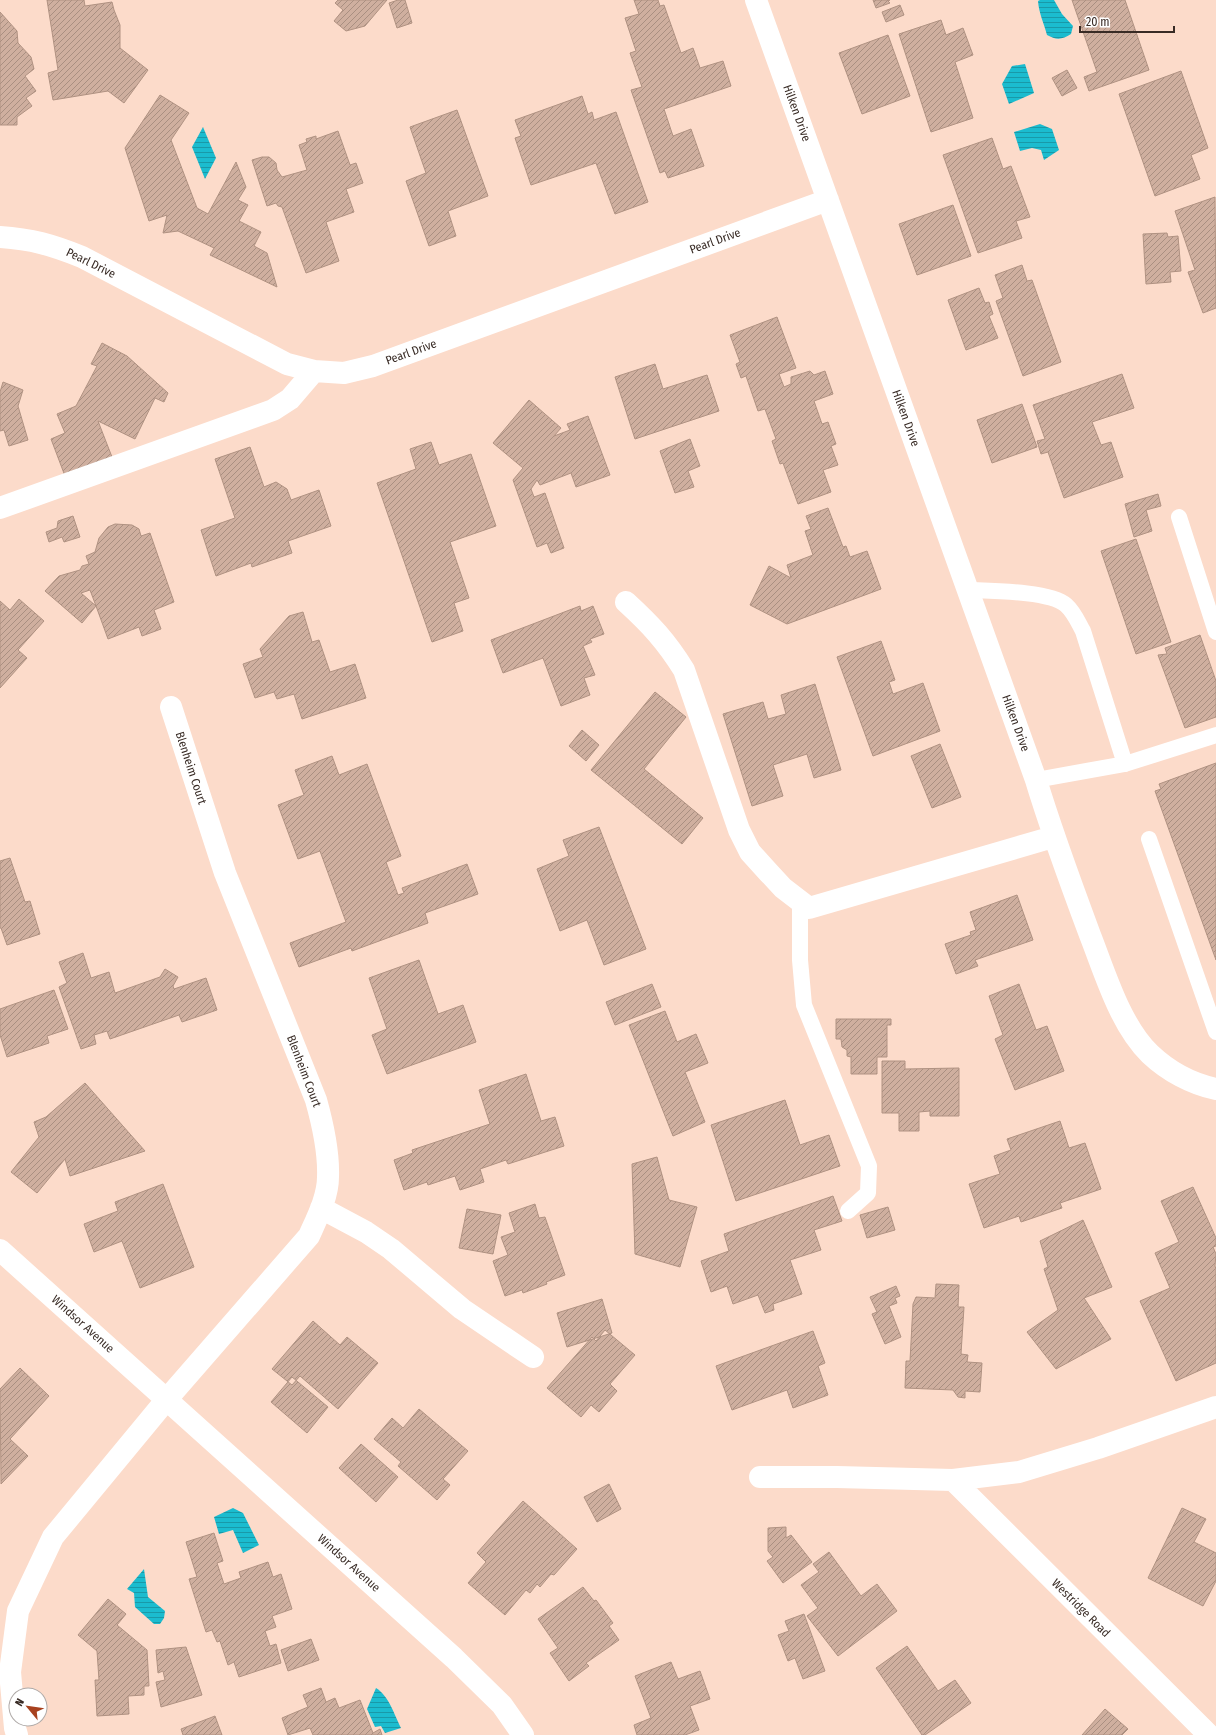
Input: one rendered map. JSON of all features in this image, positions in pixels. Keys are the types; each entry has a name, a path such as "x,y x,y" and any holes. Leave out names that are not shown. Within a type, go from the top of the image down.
{"street":[{"name":"Hilken Drive","path":"756,0 1036,780 1053,837 1112,992 1130,1027 1150,1053 1175,1074 1208,1088 1216,1089"},
{"name":"Pearl Drive","path":"0,237 25,239 53,245 82,257 287,364 314,371 344,373 374,366 828,200"},
{"path":"0,508 273,410 290,399 314,371"},
{"path":"626,602 656,630 672,650 684,670 739,830 750,852 783,888 805,904 1053,837"},
{"name":"Blenheim Court","path":"167,1399 309,1236 321,1208 328,1178 325,1133 316,1100 225,873 171,707"},
{"path":"321,1208 366,1232 391,1249 462,1309 533,1357"},
{"name":"Windsor Avenue","path":"0,1250 454,1658 502,1705 523,1735"},
{"path":"17,1735 15,1728 10,1672 18,1611 52,1537 167,1399"},
{"path":"760,1476 837,1476 954,1480 1019,1472 1098,1448 1216,1407"},
{"name":"Westridge Road","path":"954,1480 1209,1735"}],"lane":[{"path":"1179,517 1216,632"},
{"path":"968,590 1050,597 1066,604 1076,616 1083,631 1125,764"},
{"path":"1036,780 1125,764 1216,735"},
{"path":"1150,839 1216,1032"},
{"path":"805,904 800,960 804,1005 869,1166 868,1193 848,1211"}],"water":[{"path":"1054,0 1062,14 1073,26 1071,34 1059,39 1047,35 1039,10 1038,1"},
{"path":"1025,64 1034,93 1009,104 1002,84 1012,66"},
{"path":"1040,124 1052,129 1059,150 1044,160 1041,150 1032,148 1020,151 1014,132"},
{"path":"203,127 216,158 205,179 192,147"},
{"path":"233,1508 243,1513 259,1545 243,1553 233,1530 219,1534 214,1517"},
{"path":"144,1569 148,1597 165,1611 164,1618 160,1624 154,1624 135,1607 134,1593 127,1589"},
{"path":"376,1688 381,1691 388,1700 401,1728 385,1733 381,1726 375,1727 367,1709"}],"building":[{"path":"47,0 84,0 85,6 112,2 120,25 120,48 148,70 124,103 108,91 53,100 48,73 58,70"},
{"path":"338,0 387,0 365,26 346,31 334,21 343,10 335,3"},
{"path":"398,0 405,0 412,23 397,28 389,3"},
{"path":"634,0 658,0 660,6 664,5 681,53 693,48 700,68 723,61 731,86 664,109 673,136 691,129 704,166 668,178 665,171 660,173 631,90 642,87 630,53 636,51 625,18 639,14"},
{"path":"873,0 890,0 888,1 890,3 876,8"},
{"path":"1072,0 1125,0 1149,70 1089,91 1084,77 1097,72"},
{"path":"900,5 904,15 886,22 882,12"},
{"path":"0,12 17,31 18,43 31,57 34,69 25,76 36,91 26,98 32,106 17,117 17,125 0,125"},
{"path":"941,20 946,35 963,28 973,55 955,62 973,118 931,132 899,34"},
{"path":"888,35 910,96 862,114 839,53"},
{"path":"1067,70 1077,88 1062,96 1052,78"},
{"path":"1181,71 1208,148 1191,155 1200,179 1155,196 1119,94"},
{"path":"160,95 189,113 171,140 197,208 208,214 236,162 246,187 238,200 248,205 239,221 261,232 254,246 267,253 277,287 210,255 214,248 178,231 163,233 167,215 149,221 125,148"},
{"path":"582,96 588,114 592,112 594,120 616,112 648,202 615,214 596,163 531,185 515,138 521,136 515,120"},
{"path":"457,110 488,196 448,211 456,236 429,246 406,181 426,173 410,127"},
{"path":"338,131 350,165 356,163 363,183 346,189 354,212 326,222 339,261 306,273 282,207 278,206 276,203 267,206 252,160 262,157 269,157 276,163 277,170 282,177 307,170 299,145 307,142 306,139 316,136 316,139"},
{"path":"992,138 1003,169 1011,166 1030,217 1016,221 1022,238 978,253 943,155"},
{"path":"1215,197 1216,308 1203,313 1188,272 1195,270 1175,211"},
{"path":"953,205 971,256 917,275 899,224"},
{"path":"1167,233 1168,237 1178,236 1181,271 1170,272 1171,282 1146,284 1143,234"},
{"path":"1022,265 1027,281 1032,280 1061,362 1023,376 996,301 1003,298 995,275"},
{"path":"979,288 985,303 989,302 993,314 989,316 998,338 966,350 948,300"},
{"path":"777,317 796,368 779,374 784,387 791,384 791,377 810,371 814,375 825,371 833,394 814,401 822,424 828,422 836,444 831,446 838,465 823,470 831,492 798,504 783,463 780,464 772,441 776,439 765,409 758,411 746,376 741,378 736,364 740,362 730,335"},
{"path":"102,343 127,356 168,393 164,402 155,398 135,439 98,421 112,457 65,476 51,439 65,433 57,414 76,406 97,366 91,364"},
{"path":"655,364 663,389 707,375 719,411 635,439 615,377"},
{"path":"1122,374 1134,408 1092,422 1101,445 1111,442 1123,477 1064,498 1048,452 1041,454 1037,441 1045,439 1033,405"},
{"path":"3,382 23,390 18,406 28,440 9,446 4,430 0,431 0,392"},
{"path":"529,400 561,428 554,436 570,430 567,424 588,416 610,475 576,487 571,473 540,485 537,480 531,489 534,497 545,493 564,548 551,553 547,543 537,547 513,480 523,468 493,443"},
{"path":"1022,404 1037,447 992,463 977,420"},
{"path":"690,439 700,466 688,471 694,487 675,493 660,451"},
{"path":"431,442 439,465 471,454 496,526 450,542 469,598 454,603 463,631 432,642 377,483 416,469 410,449"},
{"path":"250,447 264,487 276,482 287,489 291,500 319,490 331,526 288,541 292,553 252,567 251,563 216,576 201,530 235,518 215,459"},
{"path":"1158,494 1161,506 1146,510 1152,531 1134,537 1125,504"},
{"path":"828,508 843,547 846,546 850,557 867,551 881,589 787,624 750,605 769,566 791,578 787,565 813,555 805,531 811,529 806,516"},
{"path":"73,516 80,537 64,542 62,537 49,542 46,532 57,528 58,521"},
{"path":"115,524 132,525 139,529 141,536 150,533 174,602 154,610 161,629 142,636 139,627 108,639 96,606 82,623 45,591 59,576 80,570 82,566 89,564 86,556 95,552 99,538 108,527","holes":["90,590 96,606 81,593"]},
{"path":"1136,539 1171,642 1136,654 1101,551"},
{"path":"19,599 44,621 18,650 27,658 0,688 0,601 10,610"},
{"path":"580,606 581,611 593,606 604,634 590,639 592,642 583,646 595,675 584,678 590,695 561,706 543,658 503,673 491,640"},
{"path":"303,612 312,642 319,640 330,672 355,664 366,698 302,719 294,694 277,699 274,692 255,698 243,664 263,657 260,649 289,616"},
{"path":"1200,635 1216,681 1216,717 1185,728 1158,655 1167,654 1165,648"},
{"path":"881,641 895,680 889,682 893,694 923,683 940,731 873,756 837,657"},
{"path":"815,684 841,770 814,778 807,754 773,765 783,796 752,806 723,714 763,702 768,719 786,714 781,695"},
{"path":"655,692 686,717 644,769 703,818 682,844 591,770"},
{"path":"582,730 599,745 586,761 569,746"},
{"path":"940,744 961,797 932,808 911,756"},
{"path":"332,756 339,775 367,764 401,856 386,862 398,895 404,893 402,888 467,864 478,894 425,913 428,923 352,951 351,948 299,967 290,943 346,922 320,851 298,859 278,805 304,795 295,770"},
{"path":"1216,763 1216,960 1155,791 1161,789 1159,784"},
{"path":"599,827 646,949 604,965 587,920 560,931 537,869 569,856 563,840"},
{"path":"10,858 25,902 30,901 40,934 7,945 0,928 0,861"},
{"path":"1017,895 1033,940 975,960 978,966 956,974 945,944 971,935 970,932 976,930 970,912"},
{"path":"83,953 91,978 109,972 115,993 160,977 165,969 178,977 173,986 174,989 206,978 217,1010 182,1022 179,1015 110,1039 107,1031 94,1035 96,1044 81,1049 59,987 67,983 59,962"},
{"path":"419,960 438,1014 463,1005 476,1042 387,1074 372,1035 387,1029 369,978"},
{"path":"652,984 661,1007 615,1025 606,1002"},
{"path":"1019,984 1036,1030 1047,1026 1064,1071 1015,1090 995,1039 1003,1035 989,996"},
{"path":"54,990 68,1029 47,1036 49,1043 7,1057 0,1035 0,1009"},
{"path":"665,1011 677,1042 696,1034 708,1063 685,1072 705,1122 673,1136 629,1025"},
{"path":"836,1019 891,1019 891,1025 887,1025 887,1057 877,1057 877,1074 851,1074 851,1057 847,1056 847,1050 842,1047 841,1039 836,1039"},
{"path":"882,1061 905,1061 905,1069 959,1068 959,1116 930,1116 930,1111 919,1112 919,1131 899,1131 899,1113 882,1113"},
{"path":"526,1074 541,1121 555,1117 564,1146 508,1164 506,1160 480,1169 484,1182 460,1190 455,1176 428,1185 427,1182 404,1190 394,1160 413,1153 412,1150 490,1124 479,1090"},
{"path":"85,1083 145,1151 70,1176 65,1159 37,1193 11,1172 39,1137 34,1122 46,1117"},
{"path":"785,1100 800,1145 829,1135 840,1166 736,1201 711,1125"},
{"path":"1060,1121 1069,1148 1085,1143 1101,1189 1060,1203 1062,1208 1021,1222 1019,1216 984,1228 969,1184 1000,1174 994,1156 1011,1150 1007,1139"},
{"path":"657,1157 669,1200 697,1207 680,1267 635,1254 632,1164"},
{"path":"163,1184 194,1267 140,1288 122,1241 94,1252 84,1224 118,1211 115,1202"},
{"path":"1193,1187 1216,1238 1216,1246 1213,1247 1216,1254 1216,1363 1176,1381 1140,1301 1170,1288 1155,1253 1179,1242 1161,1201"},
{"path":"833,1196 842,1221 814,1230 821,1250 790,1260 802,1294 773,1304 774,1310 765,1313 758,1295 733,1304 727,1286 711,1292 701,1261 729,1251 724,1234"},
{"path":"535,1204 539,1218 545,1217 565,1275 523,1293 522,1290 505,1296 493,1261 508,1255 501,1237 515,1232 509,1213"},
{"path":"888,1207 895,1230 867,1238 860,1215"},
{"path":"467,1209 501,1215 493,1254 459,1248"},
{"path":"1083,1220 1112,1287 1084,1298 1111,1339 1056,1369 1027,1332 1058,1310 1044,1269 1048,1267 1040,1241"},
{"path":"936,1284 959,1285 958,1307 964,1307 961,1354 968,1355 967,1362 982,1363 980,1392 965,1391 965,1398 958,1397 953,1390 905,1388 906,1361 910,1361 913,1304 916,1297 935,1298"},
{"path":"896,1286 900,1296 895,1298 897,1303 889,1306 901,1337 885,1344 872,1314 877,1312 870,1297"},
{"path":"602,1299 612,1333 567,1347 557,1313"},
{"path":"313,1321 340,1345 347,1337 378,1363 338,1409 300,1376 292,1385 272,1369"},
{"path":"605,1330 635,1355 610,1384 617,1391 599,1412 591,1405 581,1417 547,1388 592,1337 596,1341"},
{"path":"813,1331 825,1363 818,1366 828,1395 793,1408 787,1390 732,1410 716,1366"},
{"path":"20,1368 49,1396 10,1439 28,1456 1,1484 0,1389"},
{"path":"292,1377 328,1407 307,1433 271,1402"},
{"path":"419,1409 468,1451 443,1479 450,1485 437,1500 398,1466 401,1462 374,1439 392,1418 403,1428"},
{"path":"361,1444 398,1477 376,1502 339,1468"},
{"path":"609,1484 621,1509 597,1522 584,1497"},
{"path":"523,1501 577,1549 554,1575 551,1574 540,1587 537,1584 530,1593 526,1590 505,1615 468,1583 486,1562 477,1553"},
{"path":"1182,1508 1206,1519 1194,1542 1216,1553 1216,1581 1203,1606 1148,1578"},
{"path":"786,1527 786,1538 791,1535 812,1562 783,1583 767,1561 773,1557 768,1551 768,1528"},
{"path":"214,1533 223,1561 217,1563 224,1584 241,1578 239,1572 268,1562 273,1577 281,1574 292,1609 272,1616 276,1627 265,1631 270,1646 276,1644 281,1663 239,1677 234,1662 228,1665 220,1641 217,1642 212,1630 206,1632 189,1579 197,1577 186,1542"},
{"path":"829,1552 861,1596 877,1584 897,1611 838,1656 807,1616 818,1608 801,1585 819,1572 813,1564"},
{"path":"583,1587 594,1601 596,1600 613,1623 609,1626 619,1640 586,1663 589,1666 569,1681 550,1653 558,1648 538,1619"},
{"path":"108,1599 126,1614 117,1625 147,1650 149,1686 144,1686 144,1695 128,1696 129,1714 97,1716 95,1680 99,1680 97,1651 78,1635"},
{"path":"804,1614 825,1671 803,1679 795,1658 788,1661 778,1635 789,1631 785,1621"},
{"path":"311,1639 319,1660 288,1671 281,1650"},
{"path":"907,1646 938,1691 955,1680 971,1703 925,1735 922,1735 876,1668"},
{"path":"186,1647 202,1695 161,1707 156,1682 165,1680 163,1671 158,1673 156,1650"},
{"path":"671,1662 678,1679 700,1671 710,1699 690,1706 699,1730 685,1735 637,1735 634,1725 651,1718 635,1676"},
{"path":"321,1688 326,1702 335,1698 339,1708 360,1700 373,1733 380,1729 382,1735 313,1735 310,1728 288,1735 282,1718 308,1707 303,1695"},
{"path":"1105,1709 1128,1729 1122,1735 1082,1735"},
{"path":"215,1716 222,1735 183,1735 181,1729"}]}
